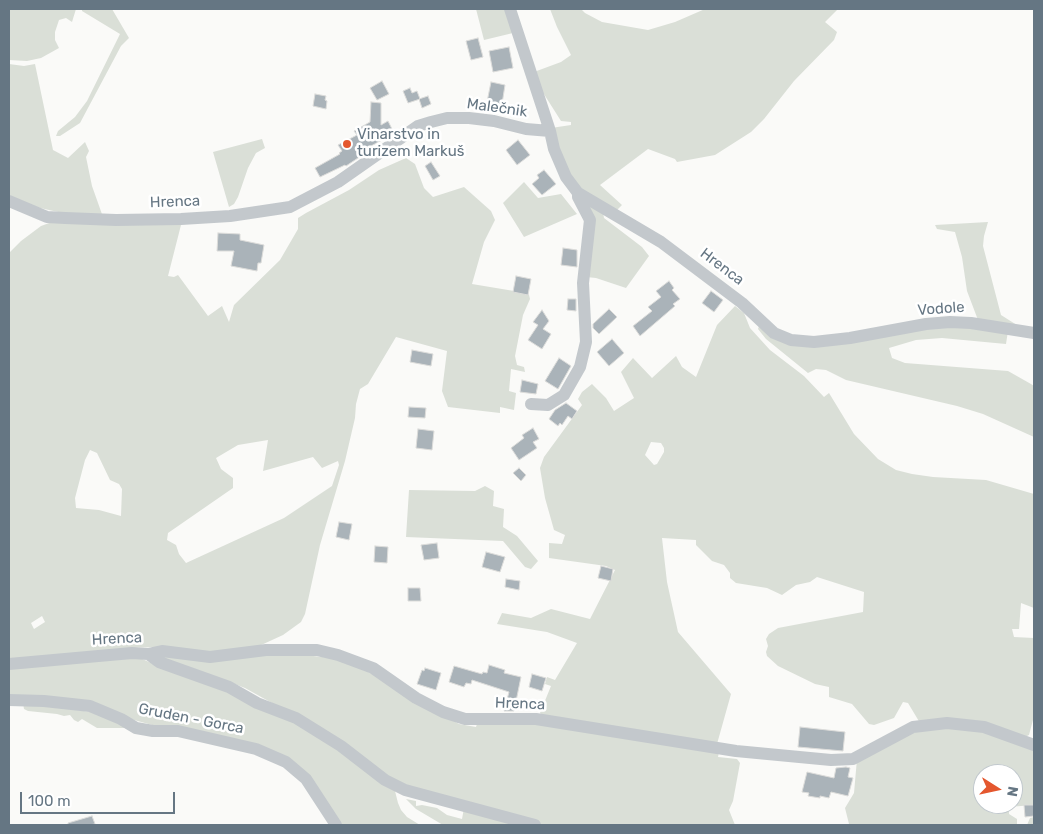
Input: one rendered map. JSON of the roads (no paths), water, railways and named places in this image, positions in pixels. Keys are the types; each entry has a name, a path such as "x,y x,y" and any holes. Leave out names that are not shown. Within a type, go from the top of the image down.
{"street":[{"name":"Malečnik","path":"510,9 554,149 566,177"},
{"name":"Malečnik","path":"338,182 418,126 447,118 494,121 550,132"},
{"name":"Hrenca","path":"566,177 578,193 667,246 742,303 774,333 798,341 814,342 850,338"},
{"name":"Hrenca","path":"9,202 48,217 116,220 181,219 230,216 290,207 338,182"},
{"name":"Hrenca","path":"532,404 548,405 564,395 580,367 586,342 583,290 590,220 578,197 578,193"},
{"name":"Vodole","path":"850,338 945,322 971,322 1034,332"},
{"name":"Hrenca","path":"9,664 132,653 148,654 162,651 210,657 266,650 317,650 338,655 373,668 416,698 443,712 465,719 536,718 745,752 831,760 853,760 913,727 947,723 984,727 1034,745"},
{"path":"148,654 159,662 229,686 257,703 296,718 341,746 385,780 405,790 535,825"},
{"name":"Gruden - Gorca","path":"9,700 44,701 90,706 121,719 136,728 153,731 178,731 256,748 286,762 306,779 336,825"}],"place":[{"name":"Vinarstvo in turizem Markuš","path":"347,144"}]}
